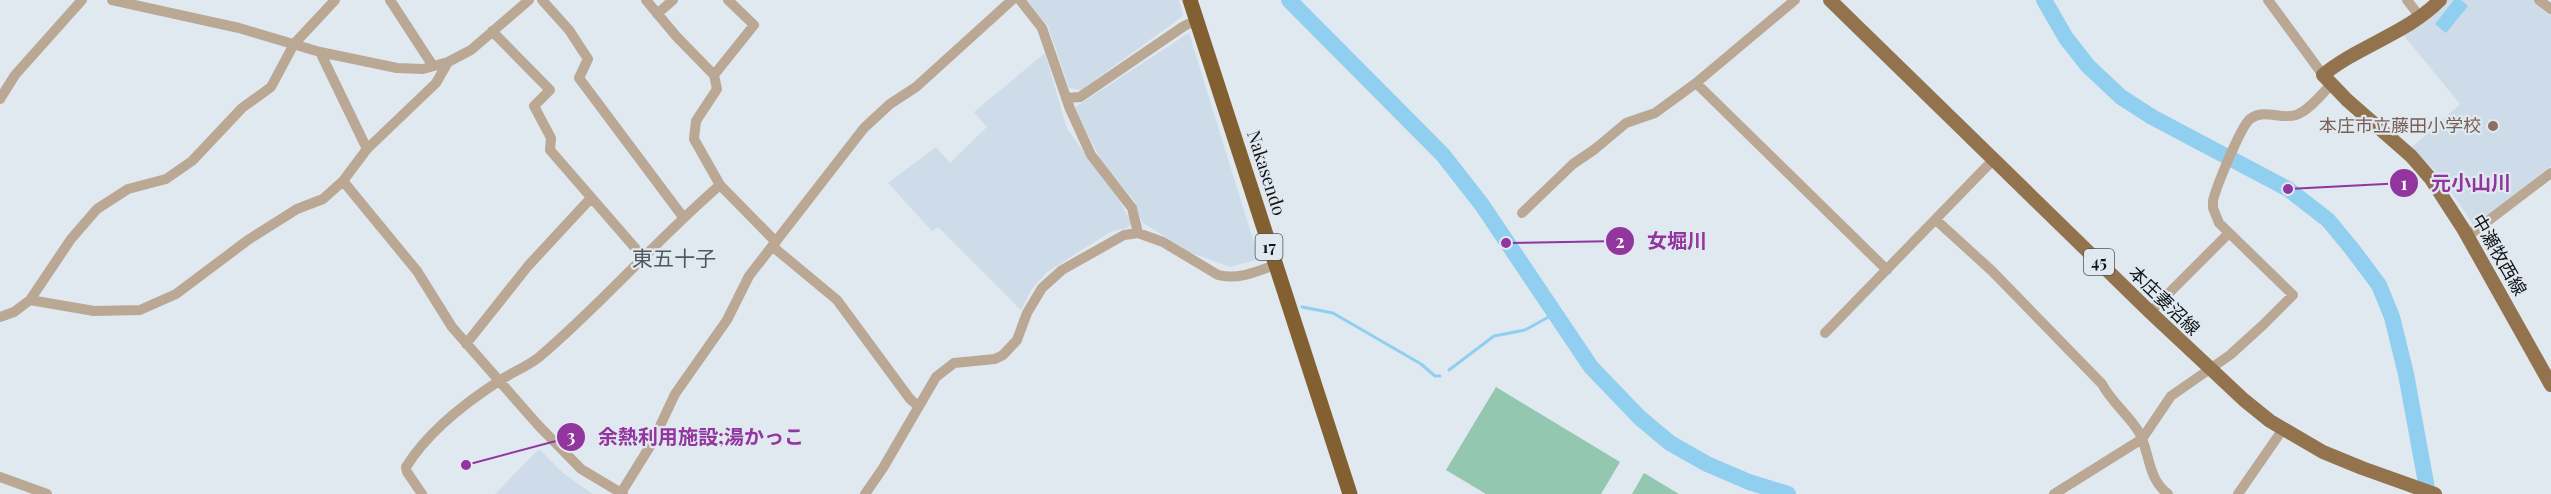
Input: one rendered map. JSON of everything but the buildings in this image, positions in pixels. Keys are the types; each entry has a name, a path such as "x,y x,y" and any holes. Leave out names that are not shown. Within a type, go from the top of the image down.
{"highway":[{"name":"Nakasendo","path":"1190,0 1350,494"}],"main road":[{"name":"本庄妻沼線","path":"1830,0 2209,370 2244,400 2283,429 2340,460 2435,494"},
{"path":"2327,80 2342,61 2420,17 2440,0"},
{"name":"中瀬牧西線","path":"2327,80 2418,164 2445,199 2550,381"}],"street":[{"path":"0,99 15,75 82,0"},
{"path":"112,0 239,28 320,52 397,69 423,69 448,62 471,50 528,0"},
{"path":"0,317 14,312 30,300 70,239 98,209 128,189 166,179 192,161 242,108 271,87 294,45 335,0"},
{"path":"390,0 433,66"},
{"path":"542,0 569,30 588,59 579,78 683,217"},
{"path":"646,0 714,75 717,89 696,121 694,139 720,185 774,244 837,300 910,399 918,406"},
{"path":"657,14 674,0"},
{"path":"714,75 754,25 728,0"},
{"path":"343,181 417,271 444,316 498,381 581,469 622,494 652,443 675,394 727,320 749,276 864,128 890,104 916,87 1012,0"},
{"path":"1020,0 1042,28 1074,119 1091,155 1132,208 1138,233"},
{"path":"1522,213 1573,164 1626,123 1655,113 1696,83 1795,0"},
{"path":"2054,494 2142,439 2165,402 2263,326 2293,295 2228,234 2219,223 2213,208 2219,184 2250,119 2264,114 2285,117 2297,115 2304,111 2327,80 2268,0"},
{"path":"2407,0 2420,17"},
{"path":"2539,0 2551,9"},
{"path":"1067,98 1080,97 1184,26 1197,20"},
{"path":"492,31 550,90 534,106 551,138 550,150 643,257"},
{"path":"320,52 367,149"},
{"path":"30,300 94,311 140,310 176,294 248,240 297,209 323,199 343,181 367,149 436,83 448,62"},
{"path":"1696,83 1887,270"},
{"path":"1825,333 1994,159"},
{"path":"2468,236 2551,173"},
{"path":"422,494 407,472 408,464 441,427 498,381 544,353 591,311 683,217 720,185"},
{"path":"466,344 528,266 591,198"},
{"path":"1936,220 2059,337 2102,384 2142,439 2156,482 2168,494"},
{"path":"865,494 883,468 936,377 948,366 962,361 995,358 1011,348 1034,299 1055,275 1124,235 1138,233 1157,239 1218,275 1229,278 1275,265"},
{"path":"2150,312 2228,234"},
{"path":"2238,494 2283,429"},
{"path":"0,477 47,494"}],"shaded area":[{"path":"1026,0 1179,0 1183,16 1081,90 1069,88 1048,26"},
{"name":"本庄市立藤田小学校","path":"2447,0 2533,0 2551,14 2551,166 2474,226 2441,176 2411,148 2460,104 2401,32 2426,19"},
{"path":"1189,33 1259,259 1230,267 1189,252 1142,222 1134,200 1104,166 1074,108"},
{"path":"1045,53 1067,129 1117,197 1132,223 1127,228 1112,231 1047,272 1031,290 1021,310 938,227 932,231 888,183 936,147 950,163 987,127 974,112"},
{"path":"539,449 563,473 593,494 495,494"}],"green space":[{"path":"1496,387 1620,462 1601,494 1486,494 1446,470"},
{"path":"1644,473 1679,494 1632,494"}],"water":[{"path":"2454,0 2461,0 2468,6 2446,33 2435,24"}],"waterway":[{"path":"1289,0 1443,155 1482,205 1591,367 1640,418 1670,443 1707,464 1749,482 1788,494"},
{"path":"2044,0 2066,38 2088,66 2121,97 2152,117 2288,189 2328,220 2352,249 2379,285 2392,317 2406,374 2428,494"},
{"path":"1302,307 1333,313 1421,364 1435,376 1440,376"},
{"path":"1449,370 1494,336 1525,330 1554,314"}],"place":[{"name":"本庄市立藤田小学校","path":"2493,126"},
{"name":"元小山川","path":"2288,189"},
{"name":"女堀川","path":"1506,243"},
{"name":"余熱利用施設;湯かっこ","path":"466,465"}],"district":[{"name":"東五十子","path":"674,259"}]}
